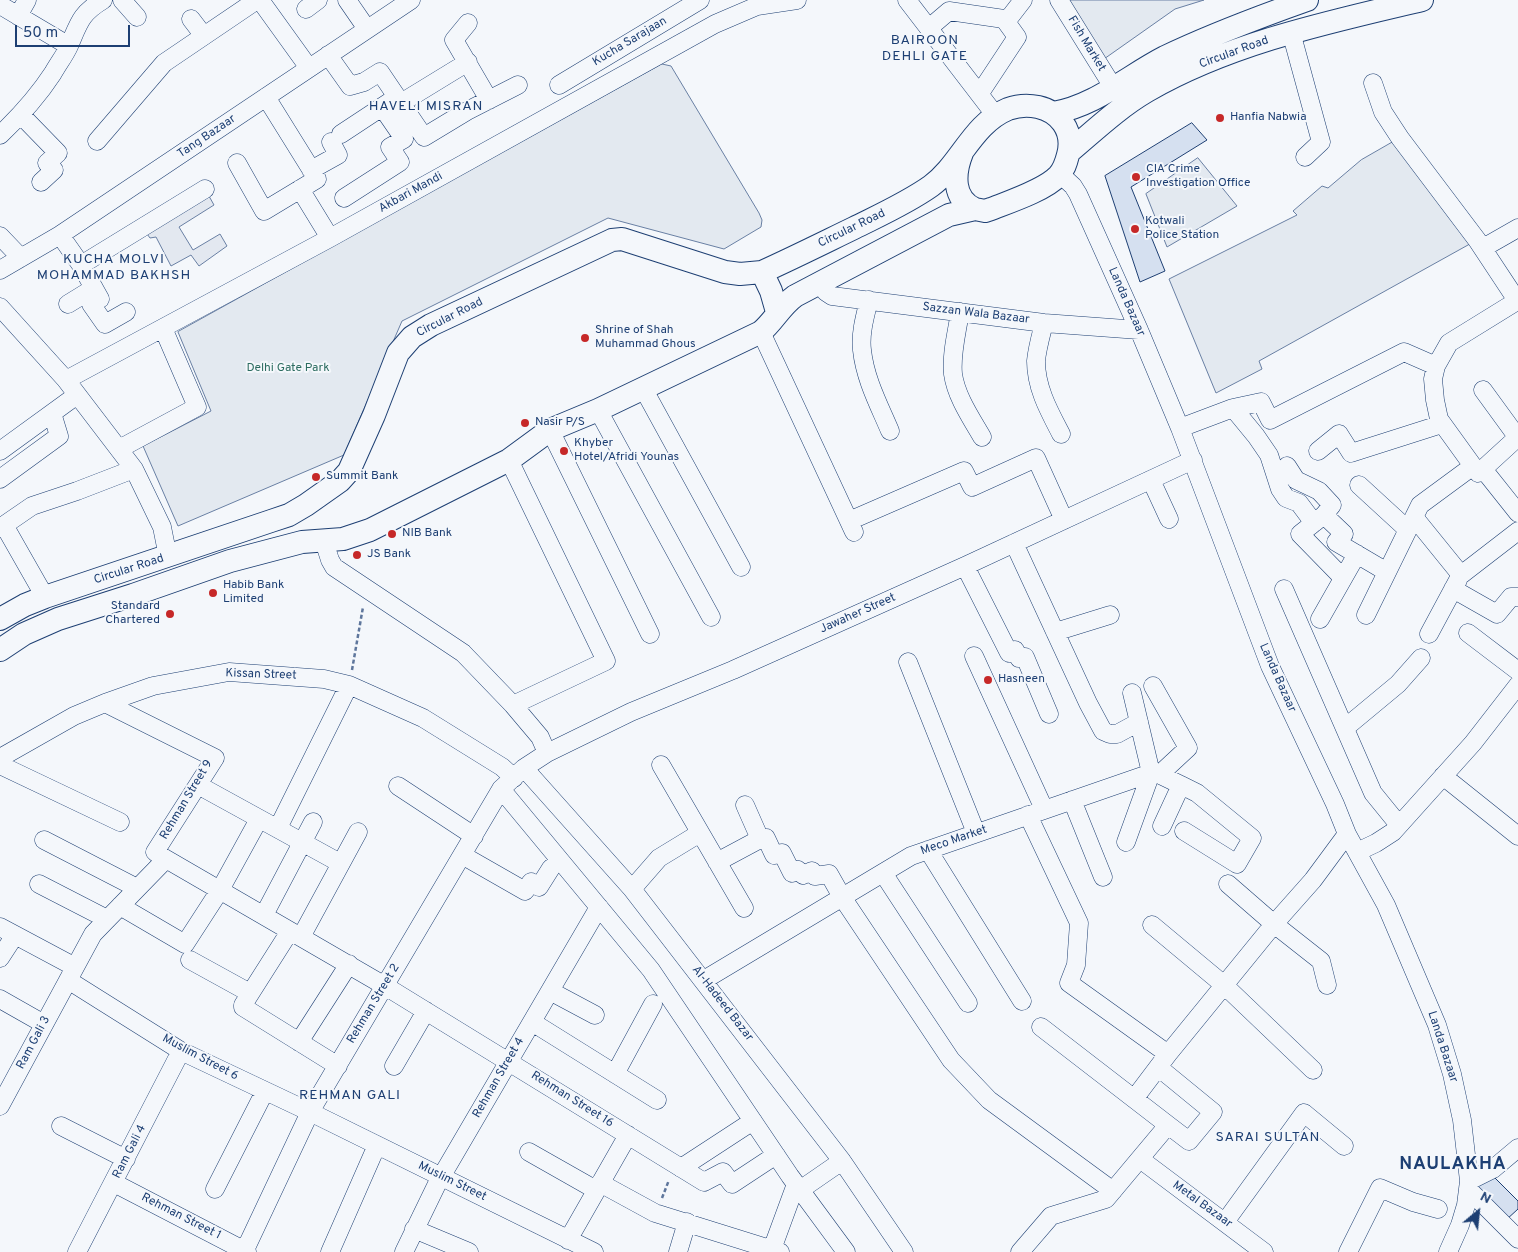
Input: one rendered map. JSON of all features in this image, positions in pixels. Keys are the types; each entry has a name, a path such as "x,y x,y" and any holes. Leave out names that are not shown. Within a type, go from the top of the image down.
{"main road":[{"name":"Circular Road","path":"1052,113 1082,105 1158,61 1208,37 1307,0"},
{"name":"Circular Road","path":"1069,152 1122,107 1162,83 1204,64 1291,32 1422,0"},
{"name":"Circular Road","path":"0,619 44,597 168,557 289,514 319,496 340,480 349,470 374,415 398,353 412,336 431,325 612,240 622,239 725,272 740,274 762,272 894,208 930,187 946,171 978,130 1010,108 1025,106 1040,108 1052,113 1061,120 1068,130 1070,142 1065,166 1060,174 1046,185 1008,203 985,210 976,209 968,205 961,196 956,184 957,166 963,150"},
{"name":"Circular Road","path":"0,650 24,634 58,619 230,561 302,542 324,542 352,537 370,530 509,460 550,430 598,410 761,332 777,312 795,296 820,282 949,216 976,209"},
{"path":"762,272 772,291 777,312"},
{"path":"289,514 302,542"}],"street":[{"path":"18,16 27,0"},
{"path":"0,135 21,115 42,90 69,46 82,16 103,0"},
{"path":"122,0 137,17"},
{"path":"98,141 164,63 258,0 309,68"},
{"path":"347,0 367,29"},
{"name":"Tang Bazaar","path":"0,270 60,235 268,98 309,68 411,0"},
{"name":"Kucha Sarajaan","path":"559,84 700,0"},
{"name":"Akbari Mandi","path":"66,380 330,238 755,3 797,0"},
{"path":"907,0 996,116"},
{"path":"1006,22 1023,0"},
{"name":"Fish Market","path":"1059,0 1113,87"},
{"path":"1307,0 1316,25"},
{"path":"0,5 69,46"},
{"path":"929,28 949,11 1004,19 1017,37 980,93"},
{"path":"191,19 204,36"},
{"path":"468,23 454,40 489,100"},
{"path":"1291,32 1321,142 1305,157"},
{"path":"328,55 350,86 364,82 380,72 424,137 518,85"},
{"path":"311,170 338,154 336,138 382,107 399,100 468,62"},
{"path":"1373,83 1383,112 1400,138 1483,248 1518,301 1449,343 1436,366 1433,379 1434,400 1442,424 1518,513"},
{"path":"237,163 264,211 317,179 268,98"},
{"path":"344,198 400,162 390,147 404,139 382,107"},
{"path":"21,115 58,153 47,163 54,170 41,182"},
{"name":"Landa Bazaar","path":"1060,174 1073,186 1078,194 1139,330 1193,460 1270,666 1335,804 1347,834 1386,904 1437,1025 1452,1074 1462,1120 1469,1185 1460,1225 1448,1252"},
{"path":"81,265 204,188"},
{"path":"300,189 330,238"},
{"path":"1483,248 1518,228"},
{"path":"60,235 81,265 100,299 91,304 105,324 126,312"},
{"path":"0,236 21,258"},
{"name":"Sazzan Wala Bazaar","path":"820,282 826,292 832,296 1044,323 1139,330"},
{"path":"68,304 94,288"},
{"path":"869,300 862,349 868,378 890,431"},
{"path":"0,307 66,380 134,469 162,527 168,557"},
{"path":"960,312 953,375 961,398 982,437"},
{"path":"1044,323 1036,359 1037,378 1047,408 1061,434"},
{"path":"119,449 197,407 163,328"},
{"path":"761,332 852,526 964,471 972,487 1036,458 1064,520"},
{"path":"1180,428 1233,408 1260,402 1270,420 1404,352 1436,366"},
{"path":"643,388 741,567"},
{"path":"1366,614 1420,505 1478,467 1518,437 1483,390"},
{"path":"0,451 77,395"},
{"path":"1233,408 1269,455 1280,489 1286,498 1300,503 1319,519 1344,534 1336,542 1387,572"},
{"path":"598,410 711,617"},
{"path":"0,479 59,436 52,413"},
{"path":"1318,451 1340,434 1351,453 1442,424"},
{"path":"550,430 650,634"},
{"path":"509,460 606,661 512,705"},
{"name":"Jawaher Street","path":"513,778 547,753 631,712 733,670 965,566 1193,460"},
{"path":"1287,466 1296,480 1319,491 1332,505 1319,519 1300,534 1343,578"},
{"path":"44,597 2,527 32,506 77,492 134,469"},
{"path":"1151,480 1169,519"},
{"path":"1359,485 1411,523 1457,582 1497,614 1511,597 1518,597"},
{"path":"1429,634 1457,582 1518,531"},
{"path":"324,542 334,567 457,648 540,737 547,753"},
{"path":"1014,543 1088,704 1103,731 1117,734 1139,722"},
{"path":"1320,619 1357,554"},
{"path":"965,566 1009,653 1015,650 1019,658 1025,656 1049,714"},
{"path":"1284,590 1373,793 1399,825"},
{"path":"1055,632 1110,615"},
{"path":"1468,633 1518,671"},
{"path":"974,656 1078,923 1076,966 1069,983 1163,1060 1214,1112 1189,1141 1041,1027"},
{"path":"1344,728 1398,684 1421,658"},
{"path":"908,662 976,833"},
{"name":"Kissan Street","path":"0,758 74,716 105,703 153,686 229,672 324,678 349,685 423,718 502,767 513,778"},
{"path":"278,828 349,685"},
{"path":"1357,852 1393,832 1473,743 1518,685"},
{"path":"1126,842 1155,774 1188,748 1153,686"},
{"path":"1132,692 1155,774 1197,793 1252,838 1237,864 1184,831"},
{"name":"Rehman Street 9","path":"71,973 93,934 166,859 155,852 215,758 105,703"},
{"path":"0,765 120,822"},
{"path":"661,765 744,908"},
{"name":"Meco Market","path":"704,980 911,856 1036,812 1155,774"},
{"path":"1443,776 1517,834"},
{"path":"513,778 599,907 652,970 753,1122 846,1252"},
{"name":"Rehman Street 2","path":"245,1251 310,1112 462,855 513,778"},
{"name":"Al-Hadeed Bazar","path":"513,778 632,889 842,1161 904,1252"},
{"path":"198,785 340,863"},
{"path":"1162,826 1180,785"},
{"path":"398,786 474,836"},
{"path":"1072,800 1104,877"},
{"path":"745,805 760,839"},
{"path":"120,906 185,944 220,890 259,819"},
{"path":"264,915 312,822"},
{"path":"338,1066 245,1009 243,1004 296,934 358,832"},
{"path":"632,889 659,858 700,832"},
{"path":"1134,1099 1224,985 1313,880 1347,834"},
{"path":"717,862 760,839 766,838 774,855 782,853 792,873 798,870 803,875 812,871 815,876 829,874 842,897 951,1060 989,1100 1113,1191"},
{"path":"44,840 137,888"},
{"path":"928,850 1022,1001"},
{"path":"462,855 525,891 530,882 539,887 551,868"},
{"name":"Rehman Street 16","path":"166,859 349,964 704,1182 723,1172 732,1184 776,1155"},
{"path":"883,873 968,1003"},
{"path":"39,884 107,919"},
{"path":"1228,884 1321,961 1327,985"},
{"name":"Rehman Street 4","path":"404,1252 441,1177 599,907"},
{"path":"1152,925 1224,985 1313,1070"},
{"path":"0,958 8,931"},
{"name":"Muslim Street 6","path":"8,931 181,1051 310,1112"},
{"path":"190,960 250,993"},
{"path":"300,1042 349,964"},
{"name":"Ram Gali 3","path":"0,1106 71,973"},
{"path":"550,991 595,1016"},
{"path":"0,999 44,1024"},
{"path":"615,1074 653,1004"},
{"path":"394,1066 426,1011"},
{"path":"532,1022 657,1100"},
{"name":"Ram Gali 4","path":"77,1252 181,1051"},
{"path":"215,1189 265,1091"},
{"name":"Muslim Street","path":"310,1112 594,1252"},
{"path":"1225,1222 1304,1113 1344,1146"},
{"path":"679,1166 753,1122"},
{"path":"1023,1251 1051,1216 1106,1200 1168,1125"},
{"path":"61,1126 126,1159"},
{"path":"568,1240 628,1135"},
{"path":"330,1252 376,1145"},
{"path":"1518,1148 1493,1169 1469,1185 1518,1239"},
{"path":"529,1152 655,1213 707,1228 774,1251 798,1187 842,1161"},
{"name":"Metal Bazaar","path":"1140,1160 1264,1252"},
{"name":"Rehman Street 1","path":"114,1183 245,1251"},
{"path":"1348,1252 1380,1188 1413,1202 1438,1209"},
{"path":"679,1252 687,1222"},
{"path":"414,1230 449,1248 469,1252"}],"path":[{"path":"349,685 366,588"},
{"path":"655,1213 679,1166"}],"green space":[{"path":"1062,0 1204,0 1175,9 1104,59"},
{"name":"Delhi Gate Park","path":"662,64 671,66 759,213 762,220 761,227 724,249 608,218 402,321 344,455 178,526 143,446 211,411 178,332"},
{"path":"1400,138 1477,240 1259,361 1262,369 1216,393 1169,279 1297,215 1293,211 1322,186 1328,188 1361,160"},
{"path":"1198,158 1237,206 1167,247 1146,194"}],"shaded area":[{"path":"205,189 214,205 179,227 193,250 220,234 227,246 199,266 191,255 171,266 156,237 150,238 142,227"}],"building":[{"name":"Kotwali Police Station","path":"1192,123 1207,140 1131,187 1165,271 1140,282 1105,176"},
{"path":"1489,1172 1518,1201 1518,1209 1506,1220 1472,1186"}],"place":[{"name":"Hanfia Nabwia","path":"1220,118"},
{"name":"CIA Crime Investigation Office","path":"1136,177"},
{"name":"Kotwali Police Station","path":"1135,229"},
{"name":"Shrine of Shah Muhammad Ghous","path":"585,338"},
{"name":"Nasir P/S","path":"525,423"},
{"name":"Khyber Hotel/Afridi Younas","path":"564,451"},
{"name":"Summit Bank","path":"316,477"},
{"name":"NIB Bank","path":"392,534"},
{"name":"JS Bank","path":"357,555"},
{"name":"Habib Bank Limited","path":"213,593"},
{"name":"Standard Chartered","path":"170,614"},
{"name":"Hasneen","path":"988,680"}],"district":[{"name":"BAIROON DEHLI GATE","path":"925,49"},
{"name":"HAVELI MISRAN","path":"426,107"},
{"name":"KUCHA MOLVI MOHAMMAD BAKHSH","path":"114,268"},
{"name":"REHMAN GALI","path":"350,1096"},
{"name":"SARAI SULTAN","path":"1268,1138"},
{"name":"NAULAKHA","path":"1453,1165"}]}
